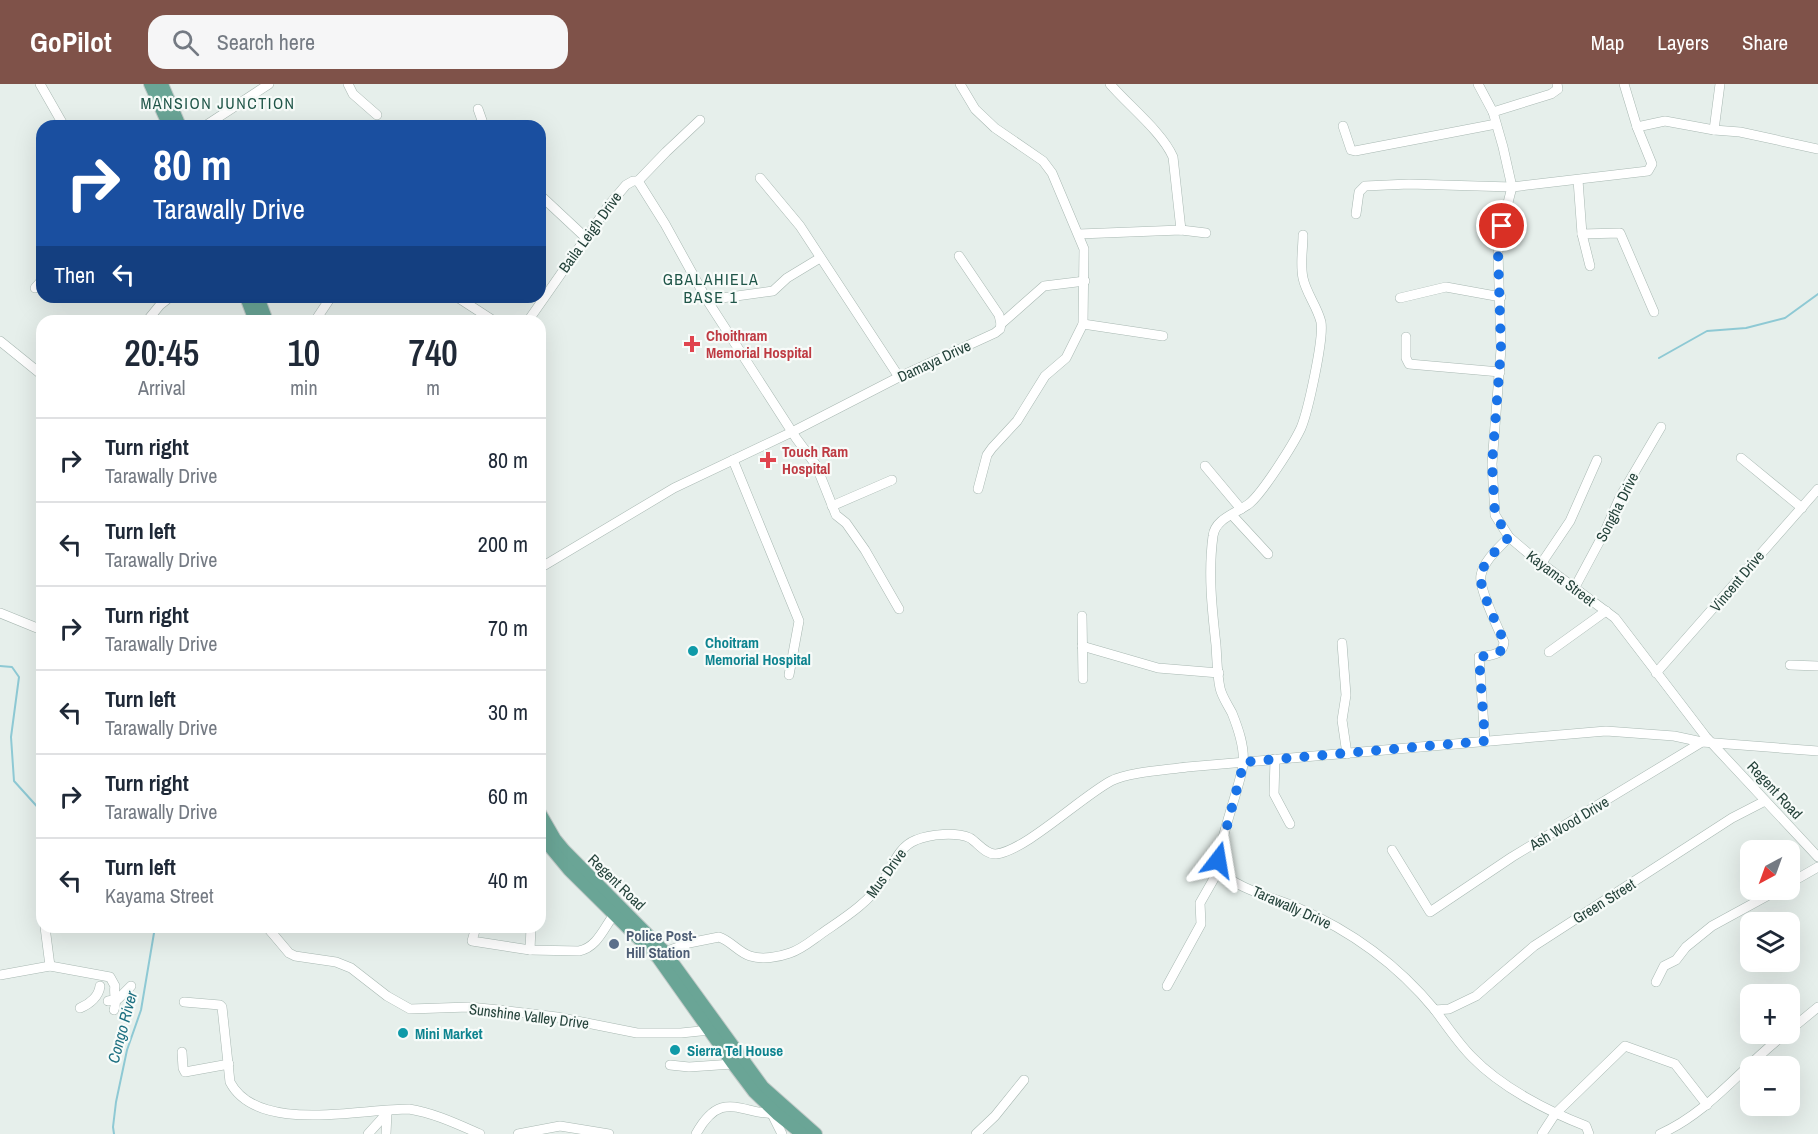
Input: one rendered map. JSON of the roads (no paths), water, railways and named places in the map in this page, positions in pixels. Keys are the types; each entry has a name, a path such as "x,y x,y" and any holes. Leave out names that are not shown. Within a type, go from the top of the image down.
{"main road":[{"path":"150,84 166,120"},
{"path":"162,84 177,120"},
{"name":"Regent Road","path":"546,841 569,870 665,952 756,1079 816,1134"},
{"name":"Regent Road","path":"617,911 658,958 754,1092 775,1114 802,1134"}],"street":[{"path":"40,84 61,120"},
{"path":"214,120 269,84"},
{"path":"348,84 353,94 377,115"},
{"path":"960,84 975,109 996,128 1043,161 1053,173 1084,249 1083,324 1065,358 1046,376 1017,421 987,455 978,489"},
{"path":"1110,84 1164,141 1171,152 1176,176 1181,230"},
{"path":"1478,84 1493,112 1512,187"},
{"path":"1493,112 1551,94 1558,89 1557,84"},
{"path":"1356,214 1359,192 1365,186 1419,184 1512,187 1636,174 1651,169 1653,164 1637,127 1624,84"},
{"path":"1714,130 1720,84"},
{"path":"478,110 482,120"},
{"name":"Baila Leigh Drive","path":"546,294 585,237 622,189 629,182 638,181 700,120"},
{"path":"1637,127 1665,122 1740,132 1818,149"},
{"path":"1342,126 1351,150 1355,151 1496,124"},
{"path":"760,178 800,226 899,377"},
{"path":"1578,180 1582,234 1590,266"},
{"path":"638,181 660,215 707,300 792,432 816,465 836,515 866,550 899,609"},
{"name":"Kayama Street","path":"1512,187 1499,238 1498,252 1501,297 1500,372 1492,464 1495,515 1509,537 1541,564 1611,615 1707,743"},
{"path":"546,201 585,237"},
{"path":"1079,234 1181,230 1206,233"},
{"path":"1582,234 1620,233 1654,312"},
{"path":"1167,986 1201,924 1200,903 1220,868 1219,852 1244,762 1240,736 1220,689 1211,596 1214,530 1250,503 1269,479 1296,436 1305,414 1318,356 1321,325 1303,278 1303,235"},
{"path":"959,256 999,315 1001,324"},
{"path":"707,300 773,291 794,273 820,258"},
{"name":"Damaya Drive","path":"546,564 674,488 792,432 899,377 995,333 1000,329 1001,324 1044,286 1085,281"},
{"path":"1400,298 1446,288 1501,297"},
{"path":"152,315 162,303"},
{"path":"466,303 485,315"},
{"path":"1083,324 1163,336"},
{"path":"1406,336 1406,358 1409,364 1500,372"},
{"path":"0,341 36,370"},
{"name":"Songha Drive","path":"1575,587 1605,531 1620,496 1661,427"},
{"path":"1741,458 1802,508"},
{"path":"733,460 799,621 789,675"},
{"path":"1541,564 1570,521 1597,460"},
{"path":"1205,465 1241,509"},
{"path":"832,506 891,480"},
{"name":"Vincent Drive","path":"1656,673 1818,489"},
{"path":"1232,515 1268,554"},
{"path":"1485,741 1479,657 1500,652 1504,642 1483,591 1481,574 1486,563 1509,537"},
{"path":"0,614 36,628"},
{"path":"1549,652 1611,615"},
{"path":"1082,616 1083,679"},
{"path":"1342,643 1346,695 1342,720 1347,754"},
{"path":"1082,646 1158,668 1219,673"},
{"path":"1790,665 1818,666"},
{"path":"1244,762 1606,731 1674,736 1707,743 1818,751"},
{"name":"Regent Road","path":"1707,743 1818,857"},
{"name":"Ash Wood Drive","path":"1392,850 1430,912 1512,857 1707,743"},
{"path":"1275,759 1274,794 1290,825"},
{"name":"Mus Drive","path":"665,952 682,945 719,937 749,956 764,958 791,953 855,910 870,897 884,880 900,852 907,844 918,839 963,836 971,839 986,851 999,854 1030,838 1113,780 1129,775 1187,767 1244,762"},
{"name":"Green Street","path":"1435,1010 1449,1009 1465,1003 1484,990 1534,946 1732,818 1765,801"},
{"path":"1800,878 1818,867"},
{"name":"Tarawally Drive","path":"1220,868 1233,880 1296,907 1359,940 1409,982 1435,1010 1471,1057 1491,1074 1555,1114 1586,1126 1589,1134"},
{"path":"1656,982 1664,966 1676,960 1686,947 1712,926 1760,900"},
{"path":"474,933 472,940 530,950 579,951 587,949 595,942 617,911"},
{"path":"46,933 50,966"},
{"name":"Sunshine Valley Drive","path":"272,933 289,953 295,956 336,962 351,968 387,996 410,1009 469,1007 499,1010 557,1017 637,1033 681,1033 710,1030"},
{"path":"530,950 531,933"},
{"path":"0,975 50,966 110,977 115,986 117,1002 114,1010"},
{"path":"100,986 97,995 84,1007 118,999 131,986"},
{"path":"184,1002 222,1007 230,1082 235,1093 267,1117 300,1121 388,1112 424,1111 480,1134"},
{"path":"1800,1022 1818,1008"},
{"path":"1660,1134 1707,1105 1771,1044"},
{"path":"1542,1134 1555,1114 1625,1046 1675,1064 1707,1105"},
{"path":"182,1052 185,1071 229,1064"},
{"path":"670,1065 689,1067 733,1064"},
{"path":"976,1134 995,1116 1024,1080"},
{"path":"696,1134 708,1117 716,1110 726,1106 775,1114 790,1112"},
{"path":"368,1134 388,1112"},
{"path":"386,1134 388,1112"},
{"path":"775,1114 782,1134"},
{"path":"518,1134 545,1132 560,1126 609,1134"}],"waterway":[{"path":"1659,358 1707,331 1746,328 1785,318 1818,294"},
{"name":"Congo River","path":"0,666 12,667 19,677 11,737 14,781 36,805"},
{"name":"Congo River","path":"114,1134 116,1102 127,1050 141,1010 154,933"}],"place":[{"name":"Choithram Memorial Hospital","path":"692,344"},
{"name":"Touch Ram Hospital","path":"768,460"},
{"name":"Choitram Memorial Hospital","path":"693,651"},
{"name":"Police Post- Hill Station","path":"614,944"},
{"name":"Mini Market","path":"403,1033"},
{"name":"Sierra Tel House","path":"675,1050"}],"district":[{"name":"MANSION JUNCTION","path":"218,103"},
{"name":"GBALAHIELA BASE 1","path":"711,288"}]}
